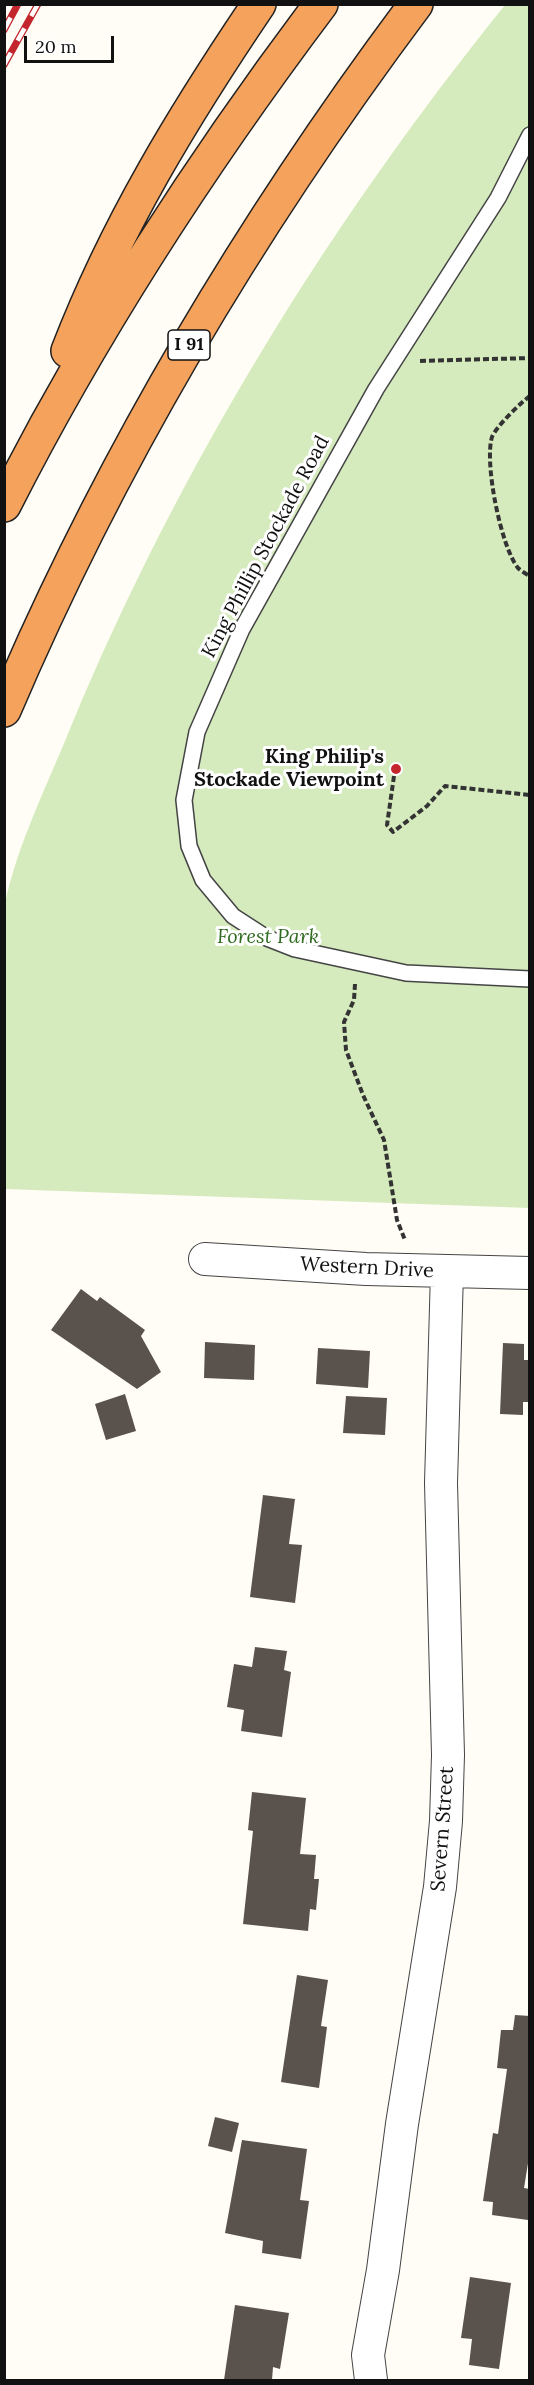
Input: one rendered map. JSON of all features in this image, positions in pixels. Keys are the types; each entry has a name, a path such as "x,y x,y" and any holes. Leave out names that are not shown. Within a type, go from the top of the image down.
{"highway":[{"path":"41,433 58,375 83,312 141,191 171,139 259,4"},
{"path":"4,504 98,330 162,229 321,4"},
{"name":"I 91","path":"4,710 112,481 227,280 353,88 416,4"}],"street":[{"name":"Western Drive","path":"205,1259 447,1272 530,1273"},
{"name":"Severn Street","path":"371,2380 368,2355 440,1887 447,1821 448,1745 441,1471 447,1272"}],"lane":[{"name":"King Phillip Stockade Road","path":"530,135 498,198 392,362 242,629 197,732 184,800 189,846 196,868 210,892 233,916 280,944 406,973 530,979"}],"path":[{"path":"392,362 530,358"},
{"path":"530,396 521,402 492,436 490,475 501,531 518,568 530,576"},
{"path":"394,776 387,825 393,832 427,806 444,786 530,795"},
{"path":"357,962 354,1000 344,1022 346,1050 363,1095 384,1140 397,1220 416,1270"}],"green space":[{"name":"Forest Park","path":"505,5 529,5 529,1208 5,1189 4,914 17,860 44,790 114,628 160,533 263,349 319,260 378,173"}],"building":[{"path":"81,1289 97,1301 100,1297 145,1330 141,1336 161,1372 137,1389 51,1330"},
{"path":"205,1342 255,1345 254,1380 204,1378"},
{"path":"503,1343 524,1344 524,1360 530,1360 530,1402 523,1402 523,1415 500,1414"},
{"path":"318,1348 370,1351 368,1388 316,1384"},
{"path":"125,1394 136,1431 106,1440 95,1404"},
{"path":"346,1396 387,1398 385,1435 343,1433"},
{"path":"263,1495 295,1499 289,1544 302,1545 295,1603 250,1597"},
{"path":"255,1647 287,1651 284,1670 291,1672 282,1737 241,1731 244,1710 227,1707 234,1664 252,1667"},
{"path":"252,1792 306,1798 300,1854 316,1855 314,1879 319,1879 316,1910 310,1909 308,1931 243,1924 253,1831 248,1830"},
{"path":"297,1975 328,1980 321,2026 327,2027 319,2088 281,2082"},
{"path":"515,2015 530,2016 530,2151 524,2188 530,2189 528,2220 492,2215 493,2202 483,2201 493,2133 498,2134 507,2069 497,2068 501,2030 513,2030"},
{"path":"215,2117 239,2123 232,2152 208,2146"},
{"path":"242,2140 307,2149 300,2200 309,2201 301,2259 262,2253 263,2241 225,2233"},
{"path":"470,2277 511,2283 499,2369 469,2365 472,2339 461,2338"},
{"path":"235,2305 289,2313 280,2369 273,2367 272,2380 224,2380"}],"railway":[{"path":"4,30 18,4"},
{"path":"4,65 38,4"}],"place":[{"name":"King Philip's Stockade Viewpoint","path":"396,769"}]}
